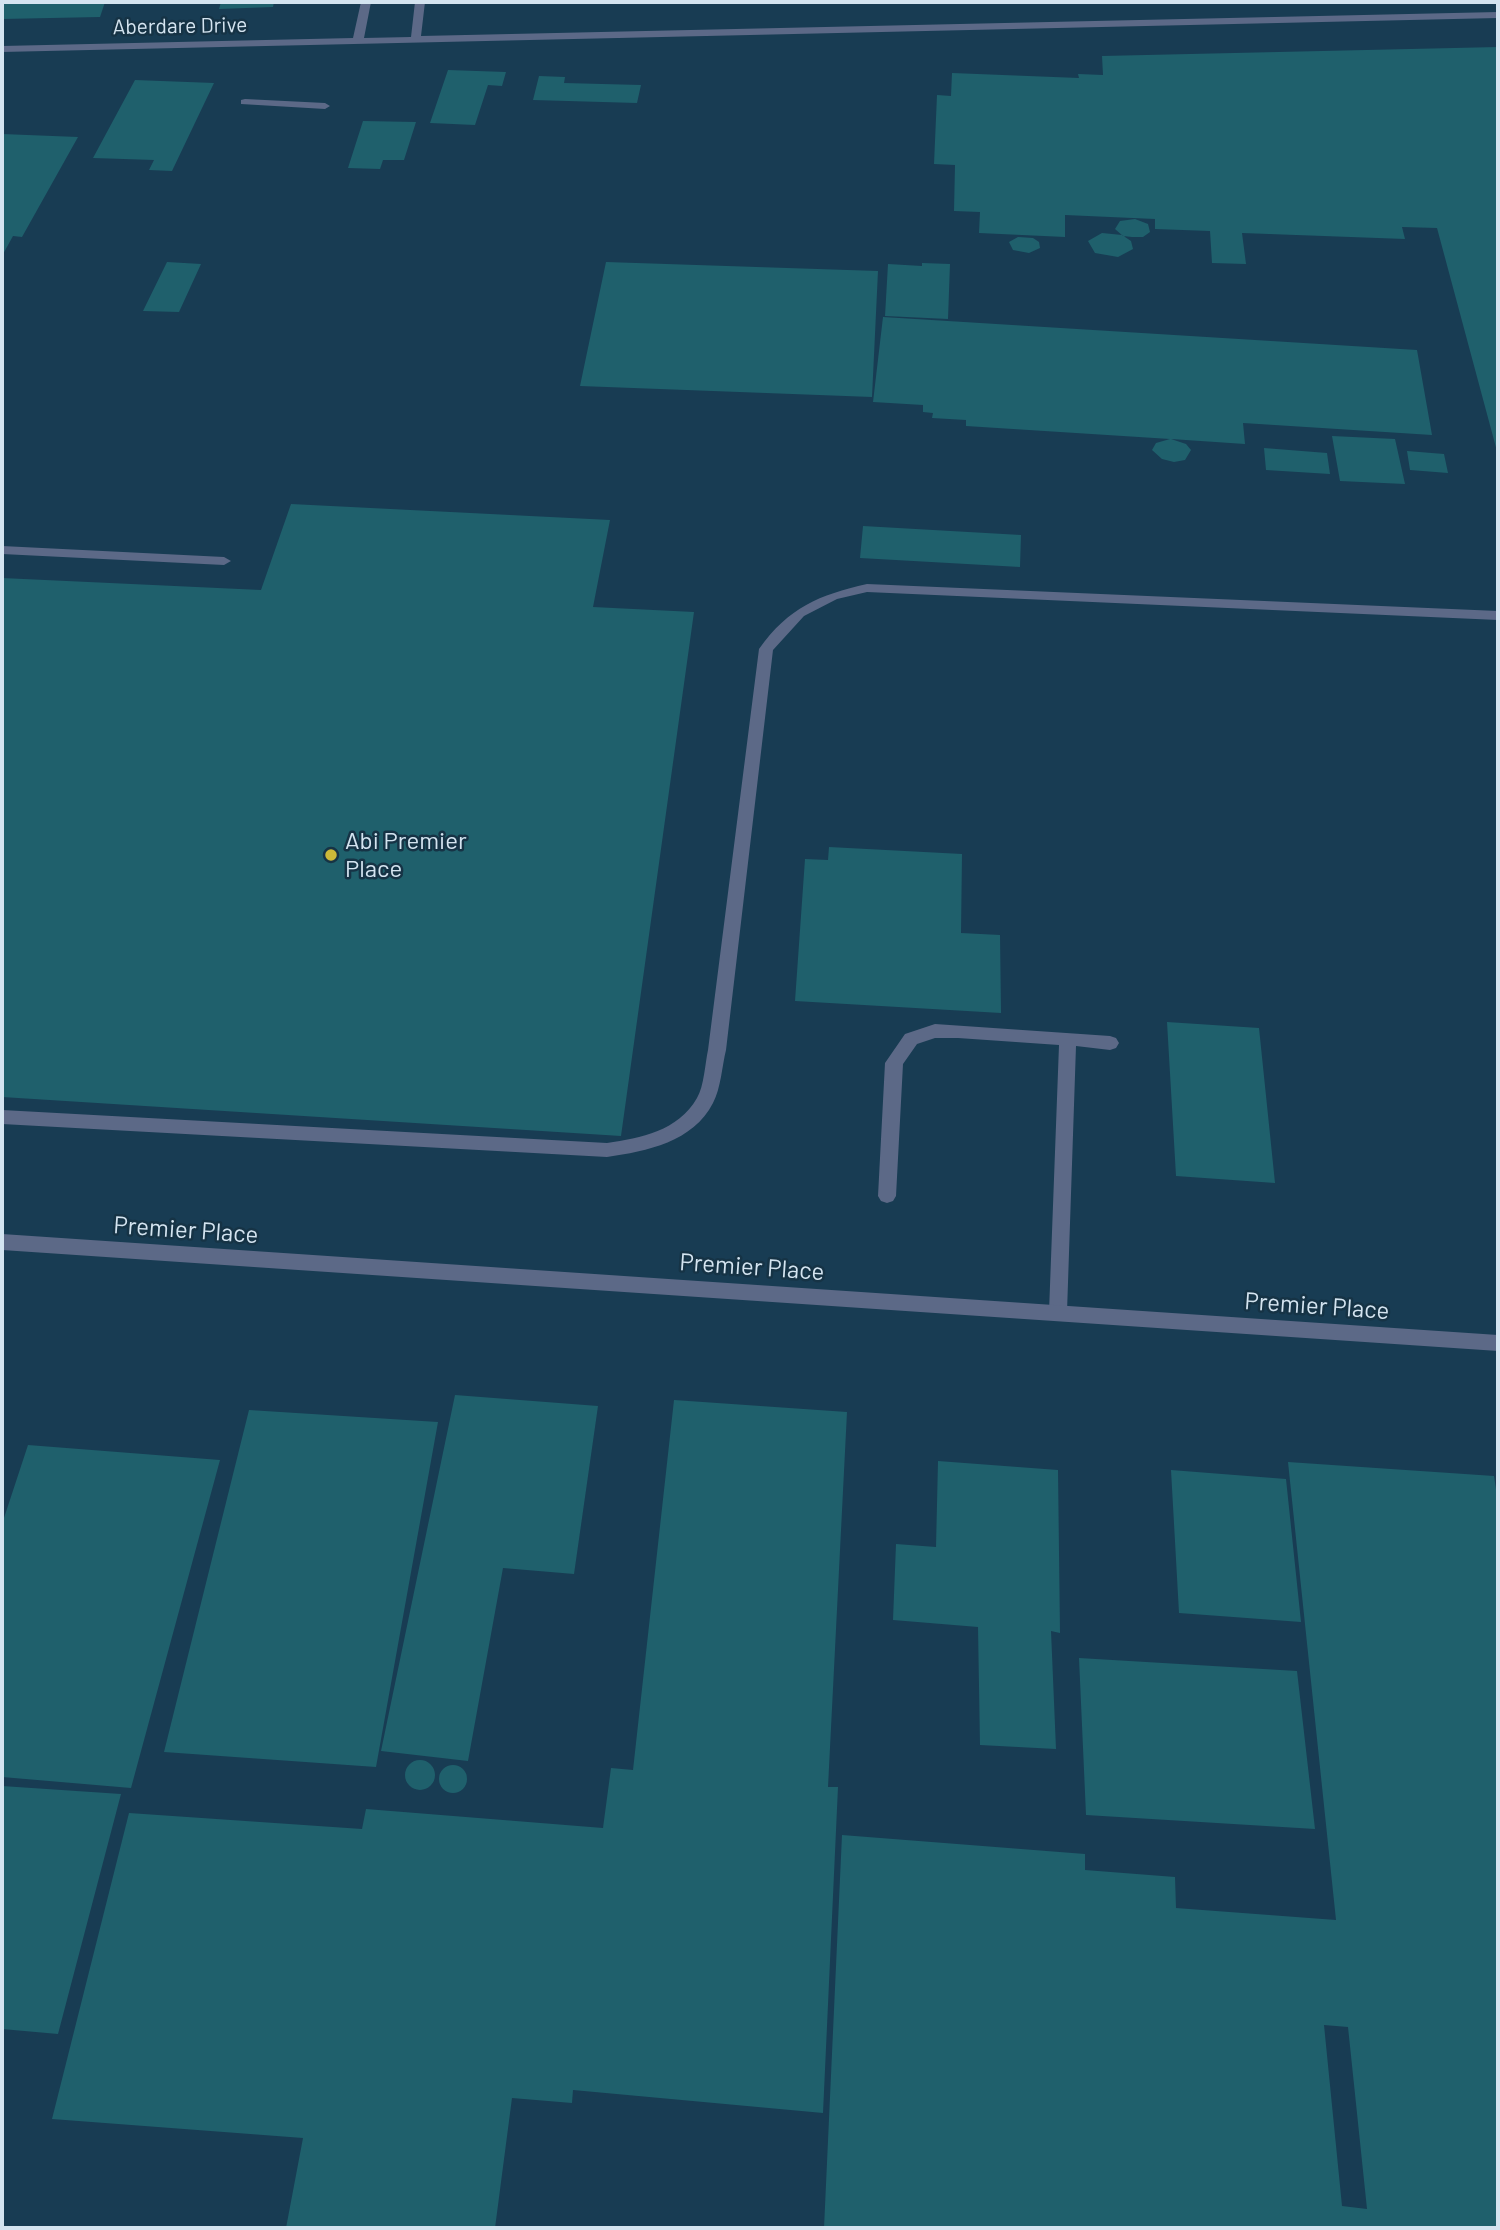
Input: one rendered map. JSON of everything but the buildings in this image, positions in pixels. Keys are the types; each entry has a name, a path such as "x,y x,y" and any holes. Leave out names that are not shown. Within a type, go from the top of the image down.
{"street":[{"path":"358,40 366,2"},
{"path":"416,39 420,2"},
{"name":"Aberdare Drive","path":"2,49 1498,15"},
{"path":"245,102 325,106"},
{"path":"2,550 224,561"},
{"path":"2,1117 607,1150 646,1144 682,1127 706,1100 717,1050 766,649 799,613 833,596 867,588 1498,616"},
{"path":"887,1196 894,1063 911,1039 935,1031 958,1031 1110,1043"},
{"path":"1058,1312 1068,1039"},
{"name":"Premier Place","path":"2,1242 1498,1343"}],"shaded area":[{"path":"2,2 1498,2 1498,2228 2,2228"}],"place":[{"name":"Abi Premier Place","path":"331,855"}]}
